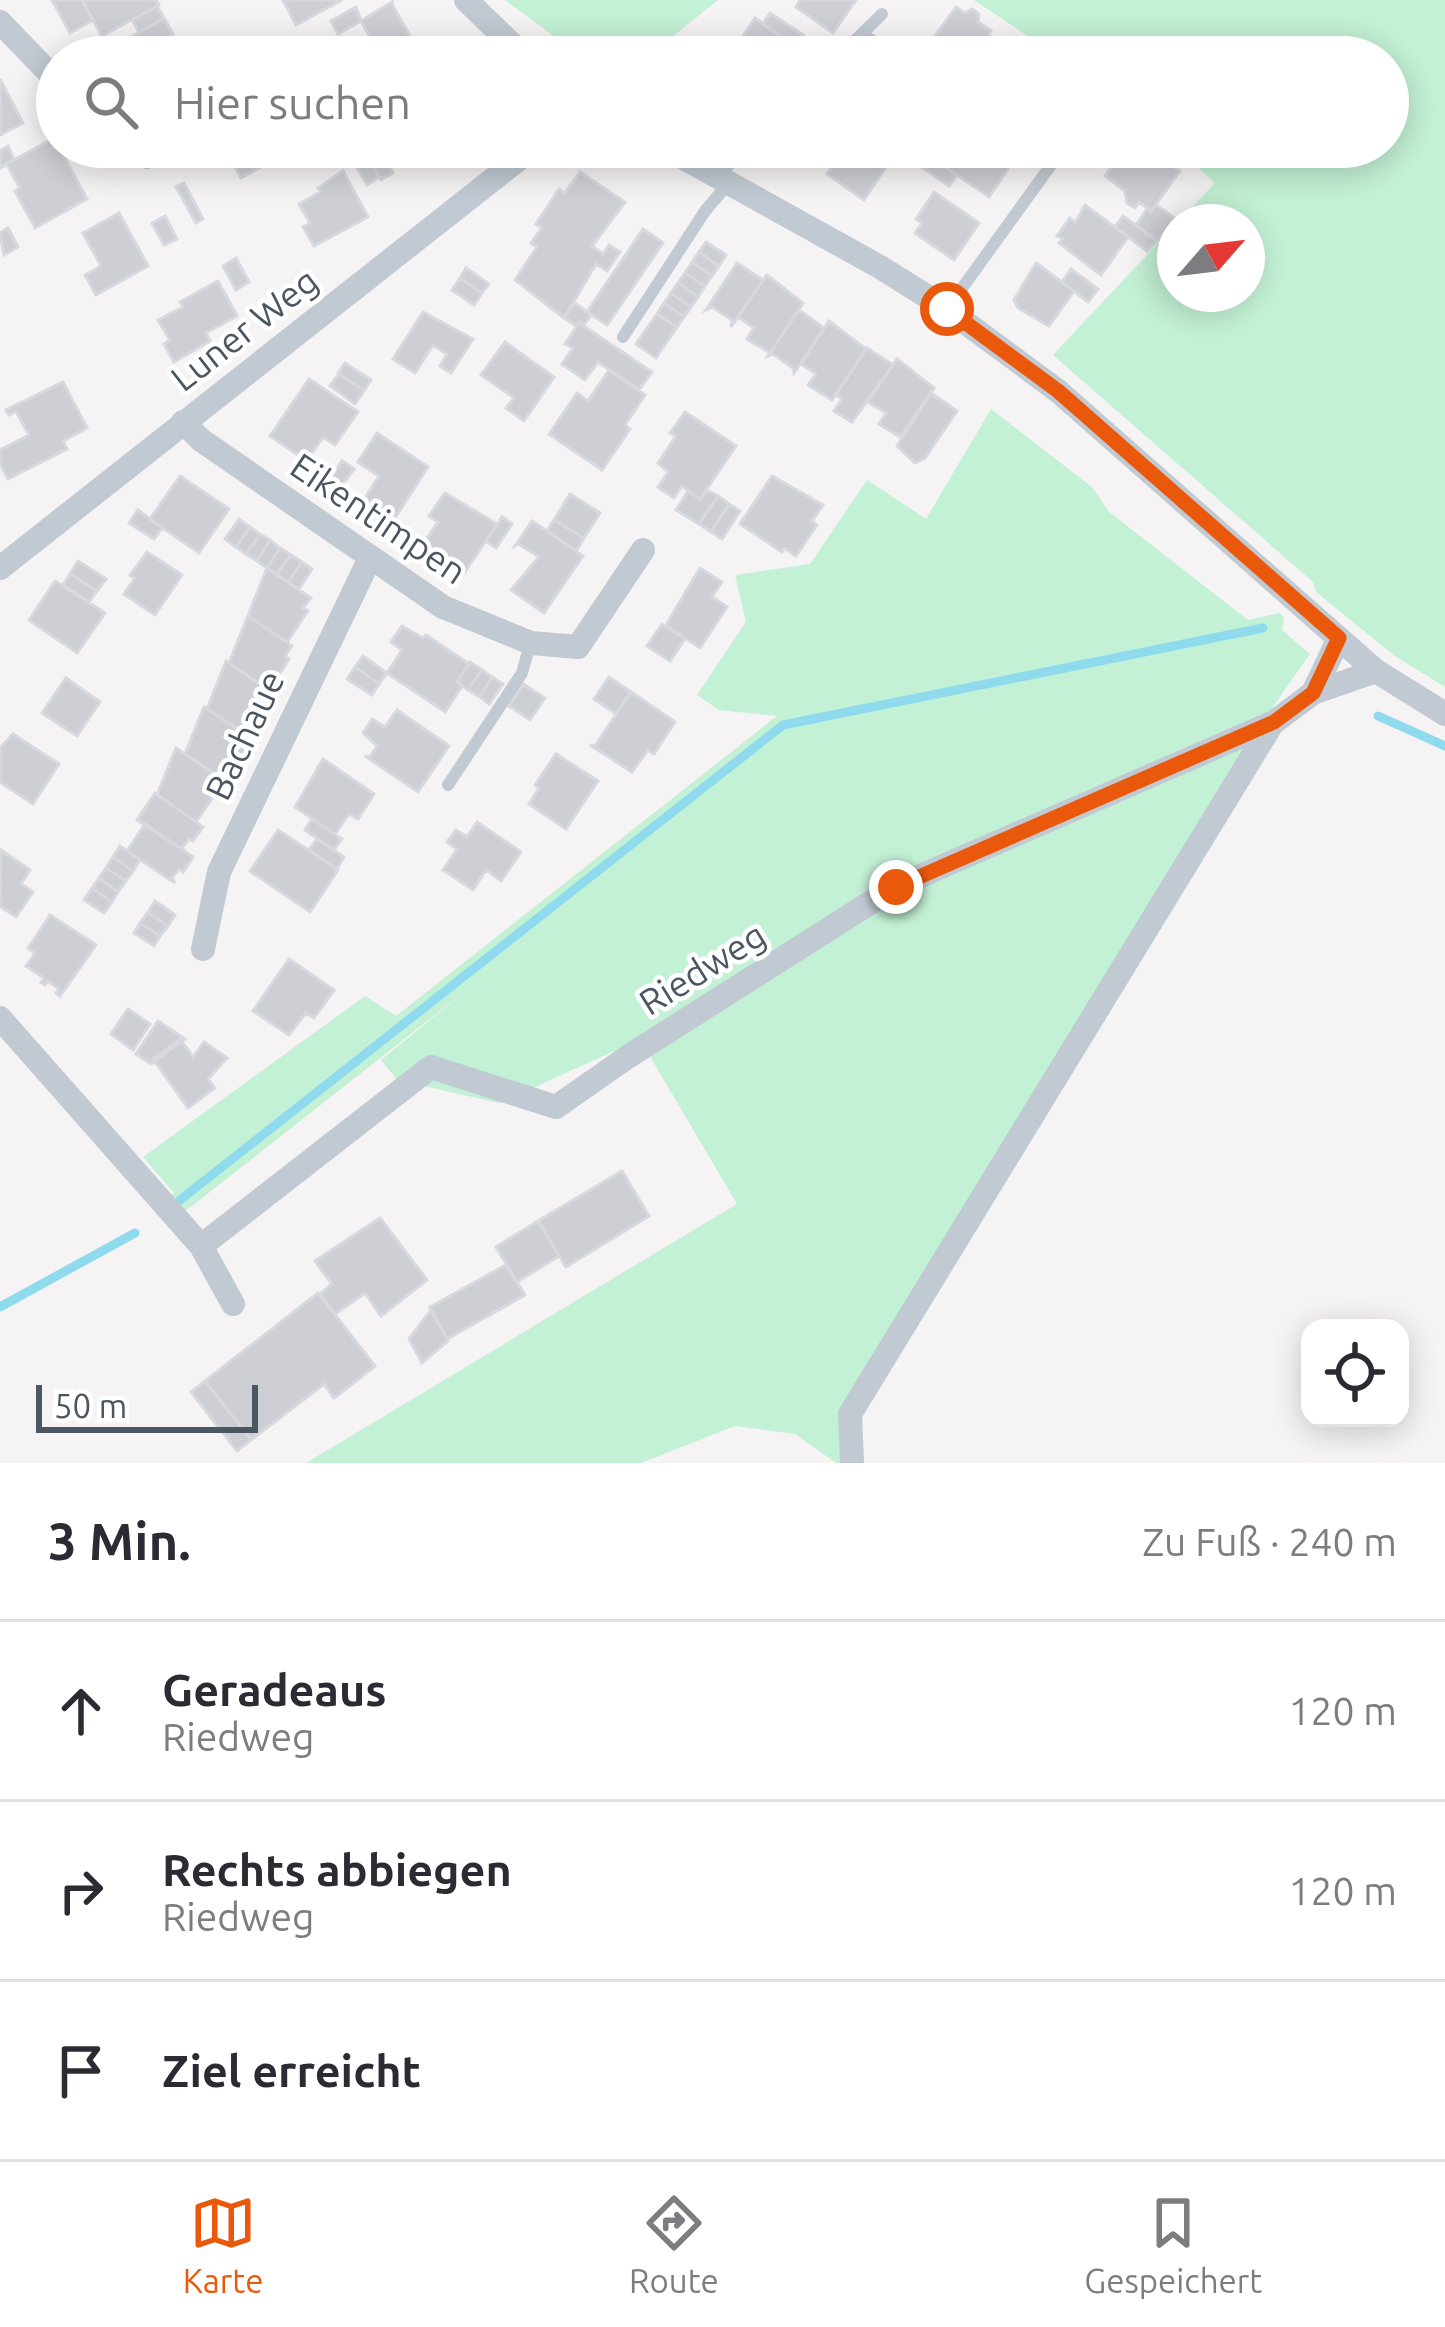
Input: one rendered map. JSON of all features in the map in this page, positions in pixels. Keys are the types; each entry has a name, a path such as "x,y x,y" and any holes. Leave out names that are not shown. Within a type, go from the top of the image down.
{"street":[{"path":"466,0 503,36"},
{"path":"0,22 36,59"},
{"name":"Luner Weg","path":"0,568 506,168"},
{"path":"700,168 947,309 1058,391 1376,671 1445,713"},
{"name":"Eikentimpen","path":"183,422 201,440 443,607 531,643 578,647 643,550"},
{"name":"Bachaue","path":"203,949 219,872 370,558"},
{"name":"Riedweg","path":"1313,693 1339,638"},
{"name":"Riedweg","path":"201,1246 431,1067 556,1107 896,887 1274,722 1313,693 1376,671"},
{"name":"Riedweg","path":"852,1463 850,1414 1274,722"},
{"path":"0,1018 201,1246 233,1304"}],"lane":[{"path":"865,36 862,34 882,14"},
{"path":"623,337 731,168"},
{"path":"947,309 1047,168"},
{"path":"448,785 522,673 531,643"}],"green space":[{"path":"505,0 718,0 673,36 554,36"},
{"path":"974,0 1445,0 1445,687 1395,656 1316,592 1313,582 1053,355 1157,244 1157,312 1265,312 1265,204 1195,204 1215,183 1199,168 1409,168 1409,36 1028,36"},
{"path":"991,409 1093,488 1108,511 1248,620 1280,613 1284,617 1282,630 1310,654 1267,715 892,880 621,1048 499,1103 397,1080 381,1060 468,989 192,1206 167,1220 157,1208 174,1193 143,1157 365,996 396,1016 777,716 719,710 697,695 746,622 735,575 810,564 867,480 926,519"},
{"path":"1248,743 841,1413 844,1463 836,1463 795,1434 735,1426 641,1463 306,1463 737,1204 648,1053 899,896"}],"building":[{"path":"52,0 82,0 93,20 70,33"},
{"path":"82,0 156,0 159,5 102,36"},
{"path":"283,0 342,0 296,25"},
{"path":"800,0 856,0 833,33 796,7"},
{"path":"392,2 410,36 369,36 361,21"},
{"path":"157,6 164,18 139,32 132,20"},
{"path":"356,7 361,21 338,34 331,21"},
{"path":"956,7 965,13 972,9 979,14 978,22 991,31 988,36 935,36"},
{"path":"770,13 803,35 781,36 763,24"},
{"path":"164,18 173,34 170,36 133,36"},
{"path":"755,18 781,36 743,36"},
{"path":"0,79 23,123 0,135"},
{"path":"8,146 14,159 0,168 0,151"},
{"path":"36,148 36,168 70,168 87,199 35,228 15,191 20,188 7,165 1,167"},
{"path":"236,168 259,168 241,178"},
{"path":"357,168 374,168 379,177 367,185"},
{"path":"374,168 390,168 393,173 381,180"},
{"path":"831,168 885,168 864,200 827,174"},
{"path":"923,168 947,168 957,175 949,186"},
{"path":"947,168 1009,168 989,197"},
{"path":"1111,168 1180,171 1151,211 1139,202 1135,208 1127,203 1125,191 1105,176"},
{"path":"343,171 368,217 314,246 303,227 310,223 299,204"},
{"path":"580,172 625,202 592,246 603,254 609,245 620,252 607,271 596,264 564,318 515,280 537,247 531,243 542,228 536,224 559,189 565,193"},
{"path":"184,183 203,219 196,223 176,187"},
{"path":"934,192 979,223 954,260 915,233 922,223 916,219"},
{"path":"1085,205 1128,237 1101,275 1059,243 1063,239 1057,236 1070,218 1075,223"},
{"path":"1157,206 1157,241 1136,225 1147,209 1151,212"},
{"path":"119,213 148,266 96,295 85,275 101,266 83,233"},
{"path":"165,216 177,239 164,245 152,223"},
{"path":"1123,216 1157,241 1147,251 1115,227"},
{"path":"8,228 18,247 4,255 0,233"},
{"path":"643,229 663,243 607,325 587,312"},
{"path":"706,242 726,255 719,266 699,252"},
{"path":"699,252 719,266 712,276 692,262"},
{"path":"236,258 249,282 236,290 223,266"},
{"path":"692,262 712,276 705,286 685,273"},
{"path":"737,263 763,280 731,327 732,320 712,307 706,310"},
{"path":"1036,263 1074,291 1049,326 1018,308 1014,300"},
{"path":"466,268 489,284 482,293 460,278"},
{"path":"1071,269 1098,289 1088,302 1062,282"},
{"path":"685,273 705,286 698,297 678,283"},
{"path":"767,275 803,303 770,353 747,339 754,328 738,317"},
{"path":"460,278 482,293 474,305 452,290"},
{"path":"218,281 237,316 206,333 210,341 174,362 164,344 170,340 158,320"},
{"path":"678,283 698,297 691,307 671,293"},
{"path":"671,293 691,307 684,317 664,303"},
{"path":"575,303 591,315 584,325 564,318"},
{"path":"664,303 684,317 677,327 657,314"},
{"path":"799,310 824,328 794,373 773,354 768,356"},
{"path":"423,312 473,339 451,373 440,366 447,354 433,345 415,373 393,359"},
{"path":"657,314 677,327 656,358 636,344"},
{"path":"829,321 866,349 832,400 808,385 816,374 801,364"},
{"path":"579,323 652,372 639,390 598,362 585,380 562,364 573,348 565,344"},
{"path":"505,342 554,377 524,421 506,408 514,398 481,375"},
{"path":"867,348 893,365 852,422 834,411 842,399 836,395"},
{"path":"897,359 934,388 900,437 879,424 886,413 868,402"},
{"path":"345,363 371,380 364,391 338,373"},
{"path":"609,370 645,395 625,425 630,429 602,470 549,434 577,393 588,401"},
{"path":"339,374 364,391 355,404 330,386"},
{"path":"309,379 358,412 335,445 323,437 307,461 270,436"},
{"path":"63,382 87,428 63,441 67,449 8,479 0,464 0,450 29,435 16,411 9,415 6,410"},
{"path":"931,393 957,411 925,458 915,463 897,446"},
{"path":"685,412 736,446 700,499 682,486 674,498 658,487 668,472 658,463"},
{"path":"377,433 428,467 395,518 365,498 379,476 358,462"},
{"path":"342,461 354,469 338,491 327,483"},
{"path":"180,476 229,509 199,553 150,519"},
{"path":"772,476 823,505 812,521 817,525 796,556 740,524"},
{"path":"707,490 718,496 699,524 676,510 688,491 700,499"},
{"path":"445,493 497,524 463,575 421,547 438,522 429,516"},
{"path":"570,494 600,513 584,538 554,520"},
{"path":"718,496 729,504 711,532 699,524"},
{"path":"729,504 740,511 722,539 711,532"},
{"path":"138,510 162,528 154,539 129,523"},
{"path":"502,517 512,524 496,548 486,541"},
{"path":"239,519 250,527 236,547 225,539"},
{"path":"554,520 584,538 576,551 547,531"},
{"path":"532,521 583,556 544,613 511,590 539,557 515,546"},
{"path":"250,527 260,534 246,554 236,547"},
{"path":"260,534 270,540 257,561 246,554"},
{"path":"270,540 280,548 267,568 257,561"},
{"path":"280,548 291,555 277,574 267,568"},
{"path":"147,552 182,575 155,615 124,594 135,578 130,575"},
{"path":"291,555 302,562 288,582 277,574"},
{"path":"78,561 106,579 97,591 70,574"},
{"path":"302,562 312,569 299,589 288,582"},
{"path":"267,568 311,598 287,642 248,616"},
{"path":"700,568 722,582 712,597 727,607 700,648 666,625"},
{"path":"70,574 97,591 89,602 63,585"},
{"path":"55,581 105,613 77,653 29,620"},
{"path":"248,616 292,646 269,690 229,663"},
{"path":"662,624 685,639 670,661 647,646"},
{"path":"402,626 423,638 426,635 469,664 445,712 387,673 402,650 391,642"},
{"path":"363,656 387,673 379,684 355,667"},
{"path":"226,661 270,691 263,701 267,705 247,735 207,709"},
{"path":"470,662 482,670 468,690 457,682"},
{"path":"355,667 379,684 372,695 347,679"},
{"path":"482,670 492,677 480,697 468,690"},
{"path":"492,677 503,684 489,704 480,697"},
{"path":"609,677 631,692 616,714 594,699"},
{"path":"66,678 100,702 77,736 42,713"},
{"path":"523,684 545,698 530,720 509,706"},
{"path":"631,692 675,722 654,754 648,750 632,772 590,745 595,746"},
{"path":"204,707 247,736 240,747 245,750 224,780 185,754"},
{"path":"397,710 449,746 418,792 365,756 370,757 377,746 363,733 372,719 385,727"},
{"path":"13,734 59,764 33,804 0,782 0,748"},
{"path":"176,748 220,778 196,822 157,795"},
{"path":"556,754 598,781 566,829 529,804 539,788 535,785"},
{"path":"323,759 374,794 358,819 349,814 335,834 295,807"},
{"path":"155,793 203,827 182,848 186,852 137,820"},
{"path":"312,819 342,839 334,850 305,830"},
{"path":"477,822 521,852 501,881 486,870 473,890 443,870 457,849 447,842 456,830 467,837"},
{"path":"145,824 193,857 172,878 175,883 127,851"},
{"path":"278,830 338,870 310,912 250,871"},
{"path":"317,839 344,857 337,869 309,850"},
{"path":"120,846 140,860 133,871 113,857"},
{"path":"1,850 30,870 21,884 33,892 16,917 0,906"},
{"path":"113,857 133,871 126,881 106,868"},
{"path":"106,868 126,881 118,892 99,878"},
{"path":"99,878 118,892 112,902 92,888"},
{"path":"92,888 112,902 104,913 84,900"},
{"path":"155,901 175,915 168,926 148,912"},
{"path":"148,912 168,926 160,936 140,923"},
{"path":"50,915 96,945 60,996 59,989 48,981 41,983 44,978 26,966 35,953 28,948"},
{"path":"140,923 160,936 154,946 134,933"},
{"path":"289,959 334,990 314,1018 306,1013 289,1035 253,1011"},
{"path":"128,1009 150,1024 133,1050 111,1034"},
{"path":"158,1021 185,1039 151,1064 136,1054"},
{"path":"180,1039 193,1057 204,1042 227,1058 208,1079 215,1088 188,1108 153,1059"},
{"path":"622,1171 649,1216 566,1267 538,1221"},
{"path":"380,1218 427,1280 381,1316 365,1293 335,1314 320,1294 332,1284 315,1261"},
{"path":"538,1221 559,1256 517,1282 496,1247"},
{"path":"506,1265 525,1295 447,1339 430,1307"},
{"path":"318,1293 375,1366 334,1398 324,1384 251,1440 205,1381"},
{"path":"431,1310 448,1341 422,1363 409,1339"},
{"path":"205,1381 251,1440 237,1451 191,1392"}],"waterway":[{"path":"180,1200 783,725 1263,628"},
{"path":"1378,716 1445,746"},
{"path":"0,1307 135,1233"}],"route":[{"path":"896,887 1274,722 1313,693 1339,638 1058,391 947,309"}]}
